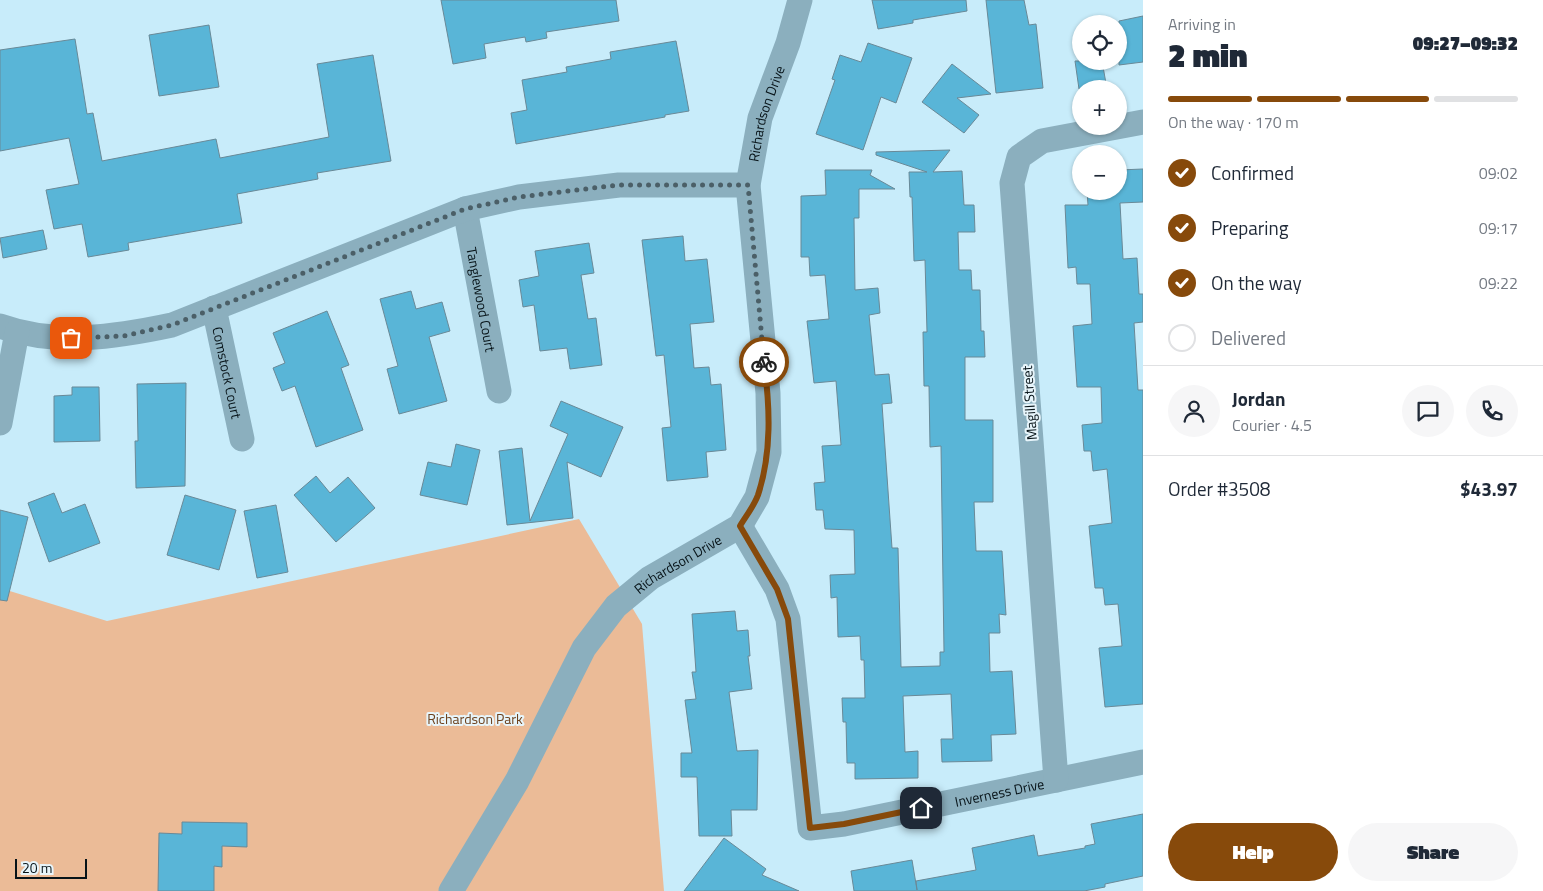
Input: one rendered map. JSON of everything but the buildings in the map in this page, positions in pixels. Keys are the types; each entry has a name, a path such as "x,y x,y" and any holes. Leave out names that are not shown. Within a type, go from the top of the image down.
{"street":[{"name":"Richardson Drive","path":"451,891 517,781 584,648 616,606 650,578 740,526 757,497 768,452 768,394 748,185 760,118 788,44 800,0"},
{"name":"Magill Street","path":"1056,780 1012,183 1018,157 1042,141 1143,122"},
{"path":"0,423 9,329 71,338 124,336 172,325 465,209 519,197 618,185 748,185"},
{"name":"Tanglewood Court","path":"465,209 499,391"},
{"name":"Comstock Court","path":"214,308 242,439"},
{"name":"Inverness Drive","path":"740,526 777,589 788,619 810,828 844,824 1143,762"}],"green space":[{"name":"Richardson Park","path":"579,519 642,624 664,891 0,891 0,588 107,621"}],"way so far":[{"path":"71,338 124,336 172,325 465,209 519,197 618,185 748,185 764,362"}],"route":[{"path":"764,362 768,394 768,452 757,497 740,526 777,589 788,619 810,828 844,824 921,808"}]}
